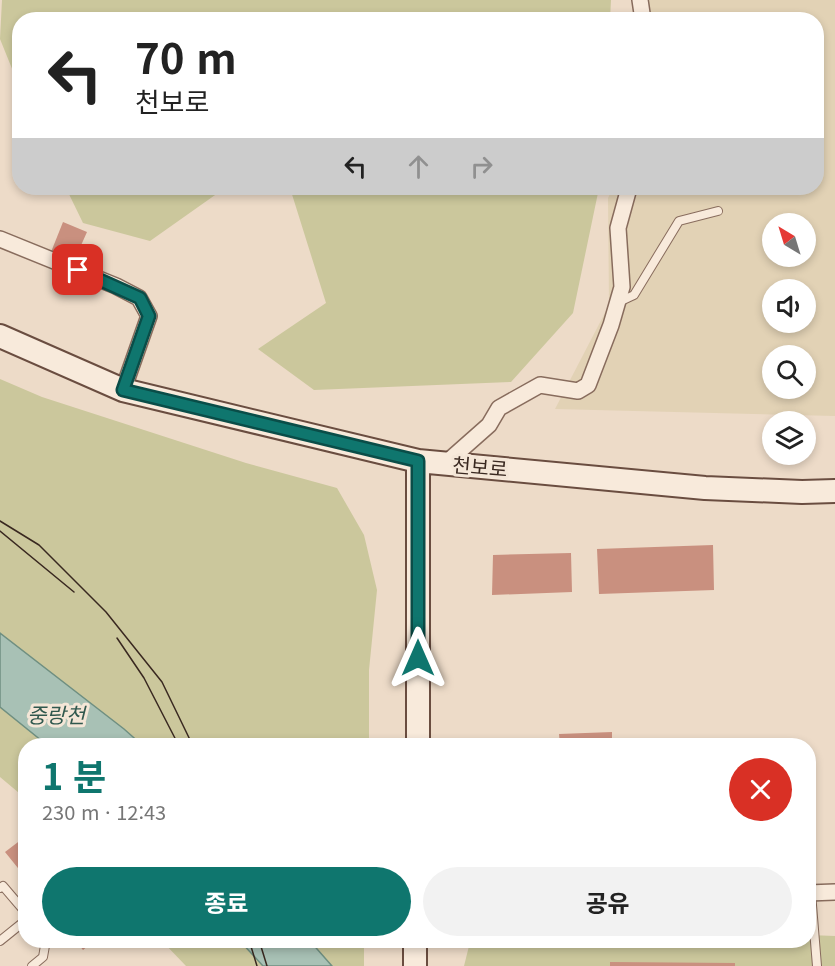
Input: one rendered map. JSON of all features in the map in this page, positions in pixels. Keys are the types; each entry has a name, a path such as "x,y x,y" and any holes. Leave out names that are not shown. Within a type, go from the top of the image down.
{"main road":[{"name":"천보로","path":"0,336 123,390 418,461 705,488 835,491"},
{"path":"418,461 418,738"}],"street":[{"path":"446,464 489,425 499,408 540,385 578,391 588,385 622,287 618,228 627,195"},
{"path":"0,239 140,298 149,316 123,390"},
{"path":"816,893 835,892"}],"lane":[{"path":"618,303 634,295 680,221 718,211"},
{"path":"0,888 3,886 18,904"},
{"path":"0,941 18,926"},
{"path":"32,966 43,957 45,948"},
{"path":"815,948 817,966"}],"shaded area":[{"path":"2,0 611,0 610,12 12,12 12,69 0,39"},
{"path":"638,0 835,0 835,416 816,416 816,411 762,411 762,414 555,409 609,305 610,195 824,195 824,12 639,12"},
{"path":"69,195 215,195 150,241 83,223"},
{"path":"292,195 598,195 573,313 511,382 314,390 258,349 326,303"},
{"path":"0,379 42,397 246,463 337,488 364,535 377,590 369,670 369,738 18,738 18,792 0,777"},
{"path":"816,935 835,936 835,966 464,966 468,948 816,948"},
{"path":"169,948 364,948 364,966 186,966"}],"water":[{"name":"중랑천","path":"0,633 134,738 38,738 0,707"},
{"path":"246,948 316,948 332,966 263,966"}],"building":[{"path":"63,222 87,232 74,261 51,252"},
{"path":"713,545 714,590 599,594 597,549"},
{"path":"571,553 572,592 492,595 493,555"},
{"path":"612,732 612,738 559,738 559,734"},
{"path":"18,842 18,868 5,852"},
{"path":"610,962 735,963 735,966 610,966"}],"tram line":[{"path":"0,521 39,545 106,612 162,682 189,738"},
{"path":"0,531 74,592"},
{"path":"117,638 144,678 175,738"},
{"path":"251,948 257,966"},
{"path":"261,948 267,966"}],"route":[{"path":"78,270 140,298 149,316 123,390 418,461 418,658"}]}
